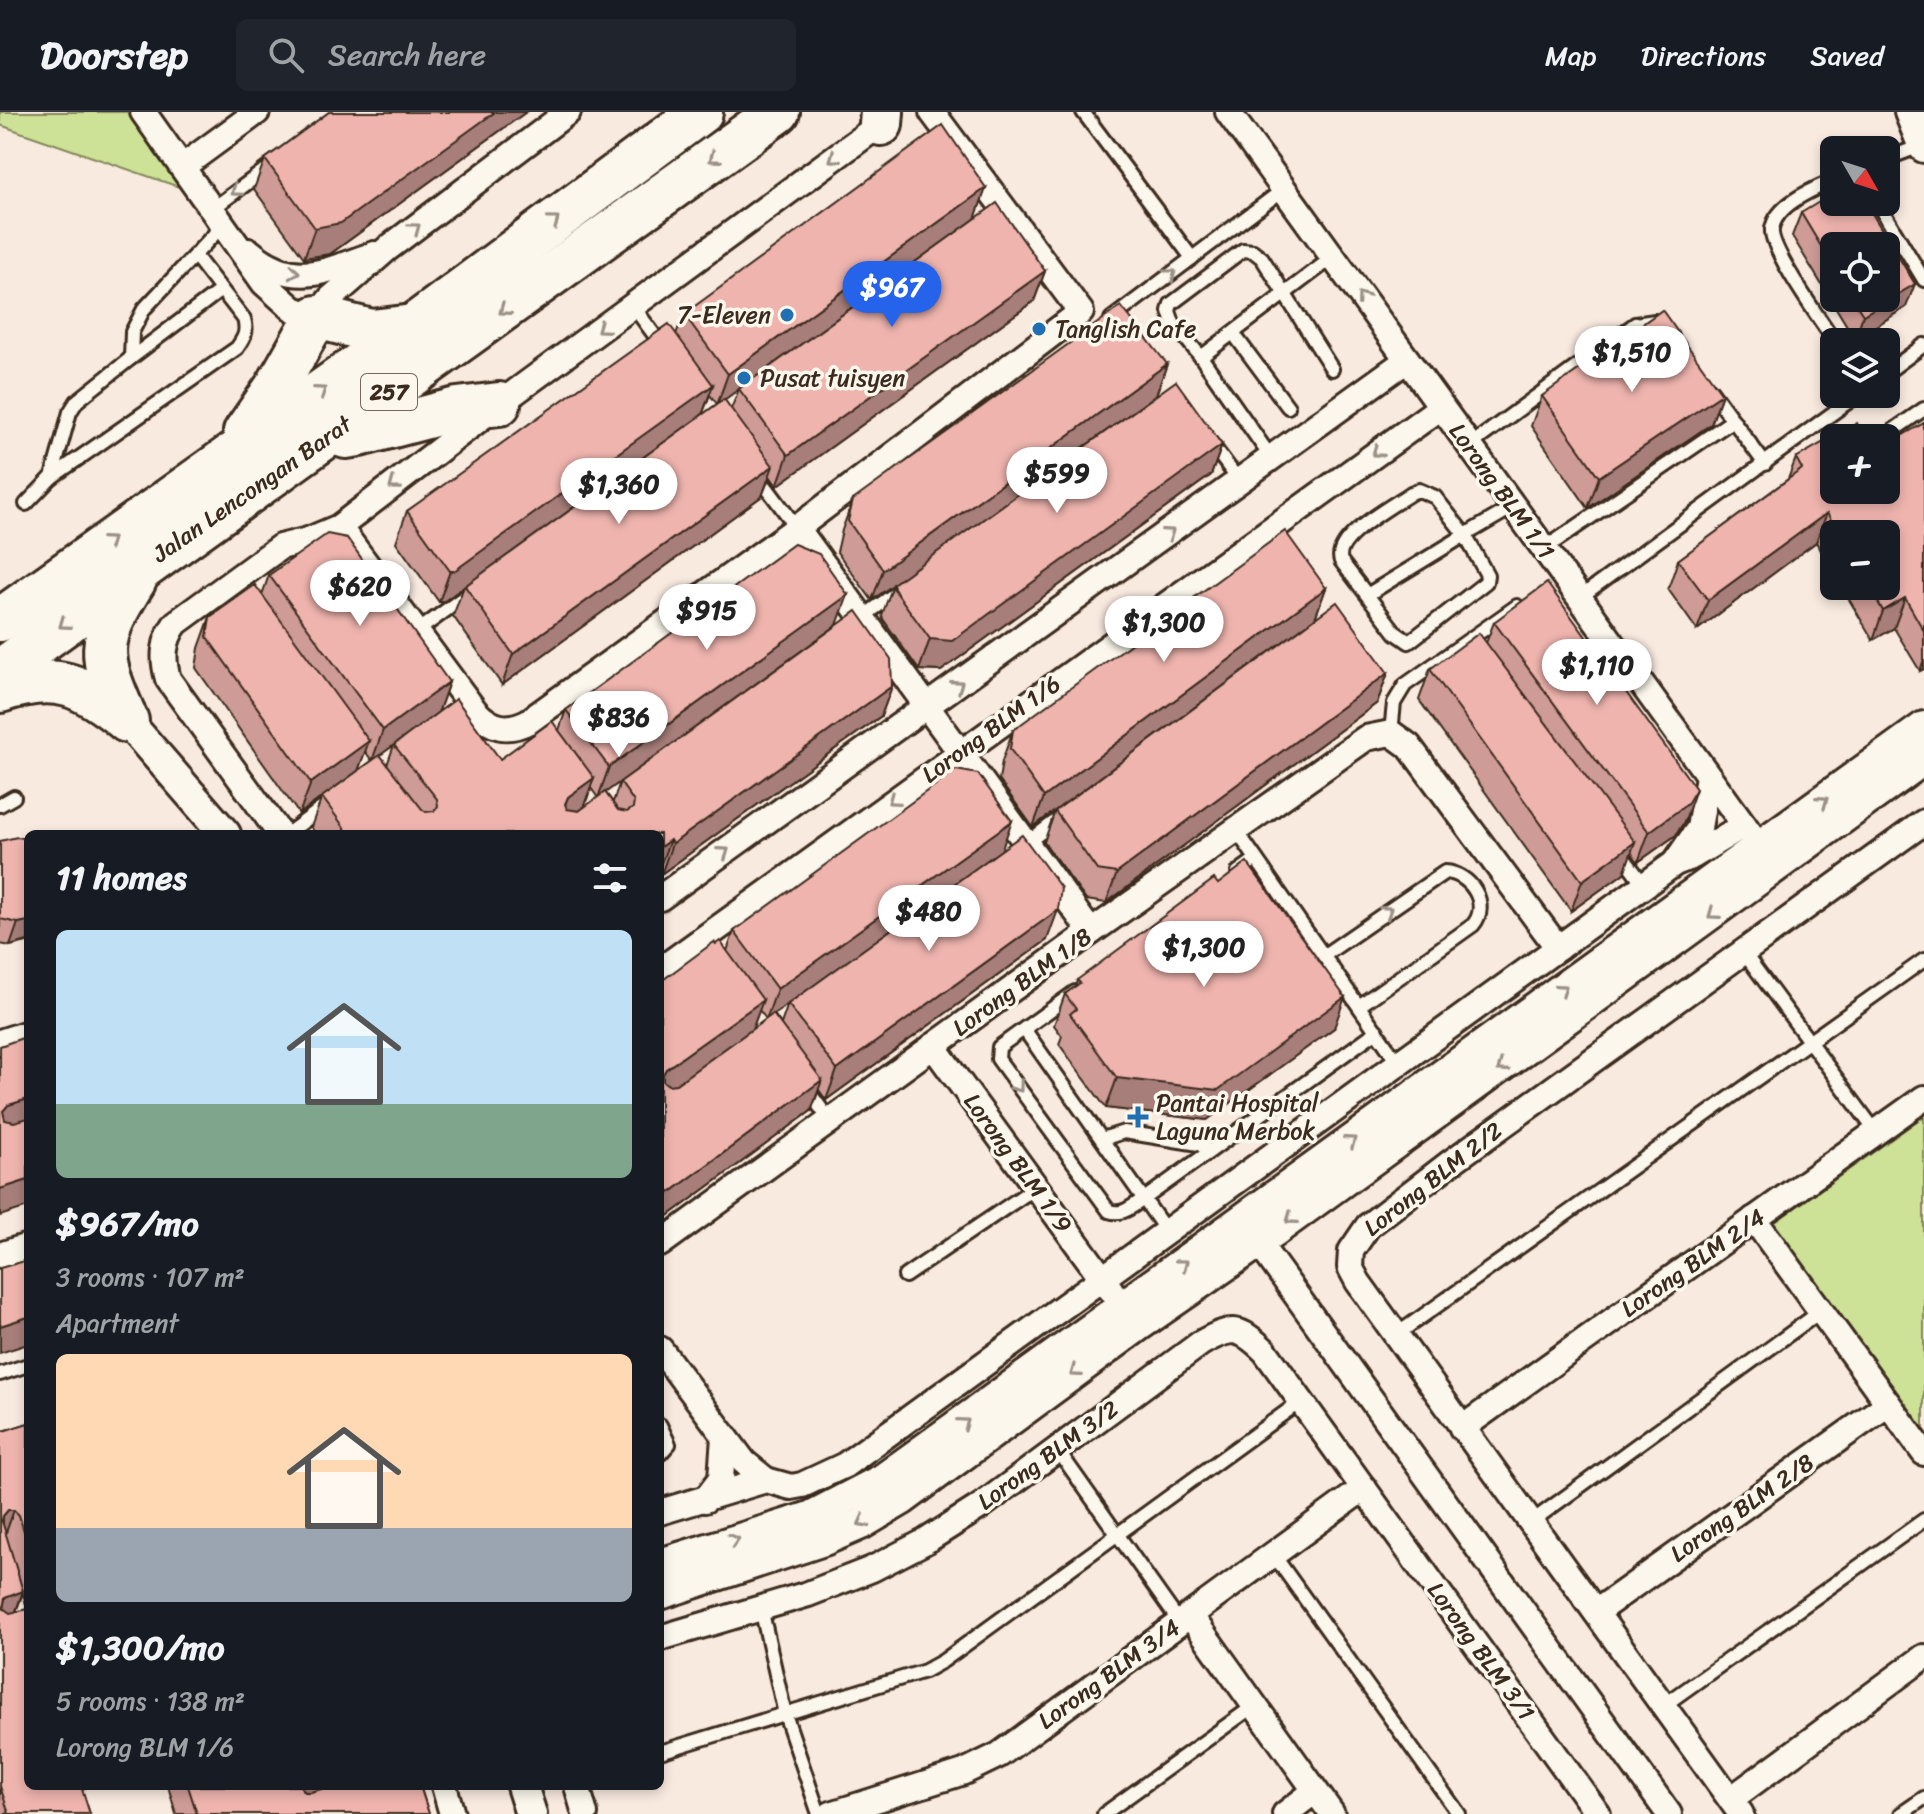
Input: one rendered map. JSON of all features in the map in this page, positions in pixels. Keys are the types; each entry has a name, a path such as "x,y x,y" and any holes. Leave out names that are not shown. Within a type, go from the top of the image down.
{"highway":[{"name":"Jalan Lencongan Barat","path":"0,620 413,326 701,112"},
{"name":"Jalan Lencongan Barat","path":"0,671 778,112"},
{"path":"212,469 253,423 316,317 372,331 413,326"},
{"path":"334,432 346,437 359,435 457,409 499,404"},
{"path":"127,721 107,677 103,640 115,612 144,565"},
{"path":"0,691 22,683 46,681 69,685 96,695 127,721"}],"street":[{"path":"143,112 264,283 293,309 316,317 330,299 387,249 568,112"},
{"path":"182,167 257,112"},
{"path":"339,527 415,633 462,707 493,726 506,729 534,727 1081,312 998,214 932,112"},
{"name":"Lorong BLM 1/1","path":"1228,112 1544,549 1556,578 1579,598 1760,847"},
{"path":"1910,112 1924,146"},
{"path":"277,830 168,679 164,650 168,633 176,623 234,588 280,547 339,527 887,116"},
{"path":"220,223 267,267 291,274 321,273 387,249"},
{"path":"664,894 1407,360"},
{"name":"Lorong BLM 1/6","path":"664,968 702,949 960,752 1272,537 1441,407"},
{"path":"797,528 855,622 960,752 1020,848 1091,932"},
{"path":"127,721 222,830"},
{"path":"664,1563 810,1517 883,1479 1131,1317 1924,727"},
{"path":"1391,733 1409,746 1558,948"},
{"name":"Lorong BLM 1/8","path":"664,1241 1091,932 1366,738 1391,733"},
{"path":"664,1354 744,1462 766,1480 791,1487 802,1485 845,1465 1675,863 1693,856 1760,847 1924,759"},
{"path":"1675,863 1699,828 1708,776"},
{"name":"Lorong BLM 2/2","path":"1736,1807 1396,1335 1350,1267 1351,1251 1368,1226 1450,1163 1924,822"},
{"path":"0,1042 24,1034"},
{"name":"Lorong BLM 1/9","path":"933,1046 1131,1317"},
{"name":"Lorong BLM 2/4","path":"1462,1428 1924,1098"},
{"path":"1754,1219 1924,1453"},
{"path":"1250,1231 1669,1814"},
{"path":"0,1255 24,1247"},
{"path":"664,1593 795,1550 861,1524 903,1499 1131,1317"},
{"name":"Lorong BLM 3/2","path":"664,1637 835,1584 926,1541 981,1506 1201,1343 1232,1329 1253,1340 1265,1351 1364,1488"},
{"name":"Lorong BLM 2/8","path":"1596,1612 1888,1404"},
{"path":"705,1500 721,1479 724,1436"},
{"path":"664,1511 766,1480"},
{"name":"Lorong BLM 3/4","path":"831,1814 984,1764 1364,1488"},
{"name":"Lorong BLM 3/1","path":"1364,1488 1598,1814"},
{"path":"1185,1619 1255,1705 1332,1814"},
{"path":"1736,1807 1924,1657"},
{"path":"445,1790 452,1814"},
{"path":"523,1790 531,1814"},
{"path":"578,1790 585,1814"},
{"path":"1285,1814 1315,1791"}],"lane":[{"path":"1083,112 1192,258"},
{"path":"1900,154 1924,146"},
{"path":"131,358 132,332 144,309 196,257 220,223 283,156"},
{"path":"1820,187 1782,211 1772,228 1775,244 1787,267 1826,328"},
{"path":"1109,321 1284,189"},
{"path":"1885,216 1924,280"},
{"path":"1272,459 1201,357 1173,323 1169,311 1171,304 1243,250 1253,251 1262,258 1332,369"},
{"path":"26,504 52,477 237,348 247,328 244,319 196,257"},
{"path":"1201,357 1333,257"},
{"path":"52,477 70,412 77,401 221,290"},
{"path":"633,306 669,355"},
{"path":"1081,312 1109,321 1118,331"},
{"path":"1469,446 1635,324 1655,321 1671,335"},
{"path":"1233,333 1288,407"},
{"path":"1900,363 1924,345"},
{"path":"1706,383 1765,464"},
{"path":"1579,598 1840,408"},
{"path":"1900,426 1924,409"},
{"path":"1544,549 1733,420"},
{"path":"1202,432 1240,482"},
{"path":"751,466 797,528"},
{"path":"1419,490 1435,497 1465,535 1487,575 1486,582 1409,642 1396,633 1338,554 1351,534 1419,490"},
{"path":"1367,595 1513,507"},
{"path":"855,622 912,582"},
{"path":"415,633 477,588"},
{"path":"1391,733 1394,703 1405,685 1525,600"},
{"path":"1464,643 1473,656"},
{"path":"1385,691 1394,703"},
{"path":"0,805 14,797"},
{"path":"292,830 334,799"},
{"path":"1020,848 1078,805"},
{"path":"1236,830 1399,1064"},
{"path":"1606,834 1644,885"},
{"path":"1230,878 1256,859"},
{"path":"1323,956 1445,872 1462,877 1474,890 1482,909 1473,925 1359,1006"},
{"path":"1744,953 1876,1132"},
{"path":"1396,1335 1924,960"},
{"path":"1089,982 999,1047 998,1059 1109,1211 1123,1213 1144,1199 1377,1031"},
{"path":"1024,1029 1168,1233"},
{"path":"802,1082 830,1121"},
{"path":"1102,1139 1124,1132 1199,1144 1210,1151"},
{"path":"905,1276 1036,1187"},
{"path":"1531,1522 1821,1311"},
{"path":"0,1374 24,1366"},
{"path":"664,1751 925,1671 1119,1536 1301,1401"},
{"path":"664,1431 669,1444 664,1450"},
{"path":"1057,1449 1119,1536 1185,1619"},
{"path":"1663,1706 1924,1520"},
{"path":"1273,1554 1459,1814"},
{"path":"761,1608 785,1714 819,1814"},
{"path":"1104,1814 1255,1705"},
{"path":"1901,1814 1924,1798"}],"green space":[{"path":"0,112 133,112 188,186 179,187 0,125"},
{"path":"1924,1116 1924,1434 1771,1225"}],"building":[{"path":"329,112 495,112 341,223 315,228 265,159"},
{"path":"943,125 986,188 728,374 684,314"},
{"path":"1820,201 1820,216 1874,216 1883,232 1820,232 1820,245 1801,213"},
{"path":"997,203 1045,271 788,455 739,389"},
{"path":"1900,259 1915,284 1900,293"},
{"path":"1121,306 1167,364 883,570 848,521 853,500"},
{"path":"1662,310 1722,394 1599,477 1542,396"},
{"path":"669,324 713,385 450,571 407,511"},
{"path":"1176,381 1222,445 952,641 930,639 893,584"},
{"path":"724,399 773,466 513,654 465,586"},
{"path":"1924,423 1924,631 1905,598 1883,611 1877,600 1900,600 1900,520 1831,520 1827,513 1708,600 1678,560 1802,469 1796,458 1820,444 1820,504 1900,504 1900,437"},
{"path":"1285,531 1326,588 1044,797 1010,749 1013,730"},
{"path":"327,534 347,538 449,682 383,730 269,575"},
{"path":"794,544 819,554 848,595 609,767 566,710"},
{"path":"1547,583 1696,789 1687,804 1649,832 1494,622"},
{"path":"255,585 369,741 311,783 207,637 210,617"},
{"path":"1337,602 1388,673 1117,873 1097,870 1055,811"},
{"path":"857,611 891,659 892,686 672,844 670,840 664,844 664,830 346,830 322,797 380,755 422,809 434,811 438,806 437,799 394,745 456,699 500,759 552,721 594,778 568,797 565,804 567,809 579,811 605,792 618,810 627,812 633,808 634,802 620,782"},
{"path":"1479,633 1635,842 1582,881 1430,669"},
{"path":"956,770 978,774 1012,821 777,989 734,931"},
{"path":"1022,835 1061,888 1058,910 837,1070 788,1004"},
{"path":"24,838 24,922 0,919 0,841"},
{"path":"1247,862 1345,997 1218,1090 1117,1078 1070,1014 1076,1009 1065,994 1080,983 1077,980 1214,879 1218,884"},
{"path":"720,941 763,1000 664,1072 664,979 714,942"},
{"path":"773,1014 822,1080 664,1197 664,1082 668,1085 676,1084"},
{"path":"24,1037 24,1100 8,1105 3,1111 5,1120 14,1122 24,1119 24,1181 0,1189 0,1046"},
{"path":"24,1261 24,1318 0,1326 0,1268"},
{"path":"24,1424 24,1531 14,1510 8,1510 2,1521 23,1591 5,1598 3,1608 10,1613 24,1610 24,1790 82,1790 90,1814 9,1814 0,1786 0,1432"},
{"path":"189,1790 421,1790 429,1814 197,1814"}],"place":[{"name":"7-Eleven","path":"787,315"},
{"name":"Tanglish Cafe","path":"1039,329"},
{"name":"Pusat tuisyen","path":"744,378"},
{"name":"Pantai Hospital Laguna Merbok","path":"1138,1117"}]}
